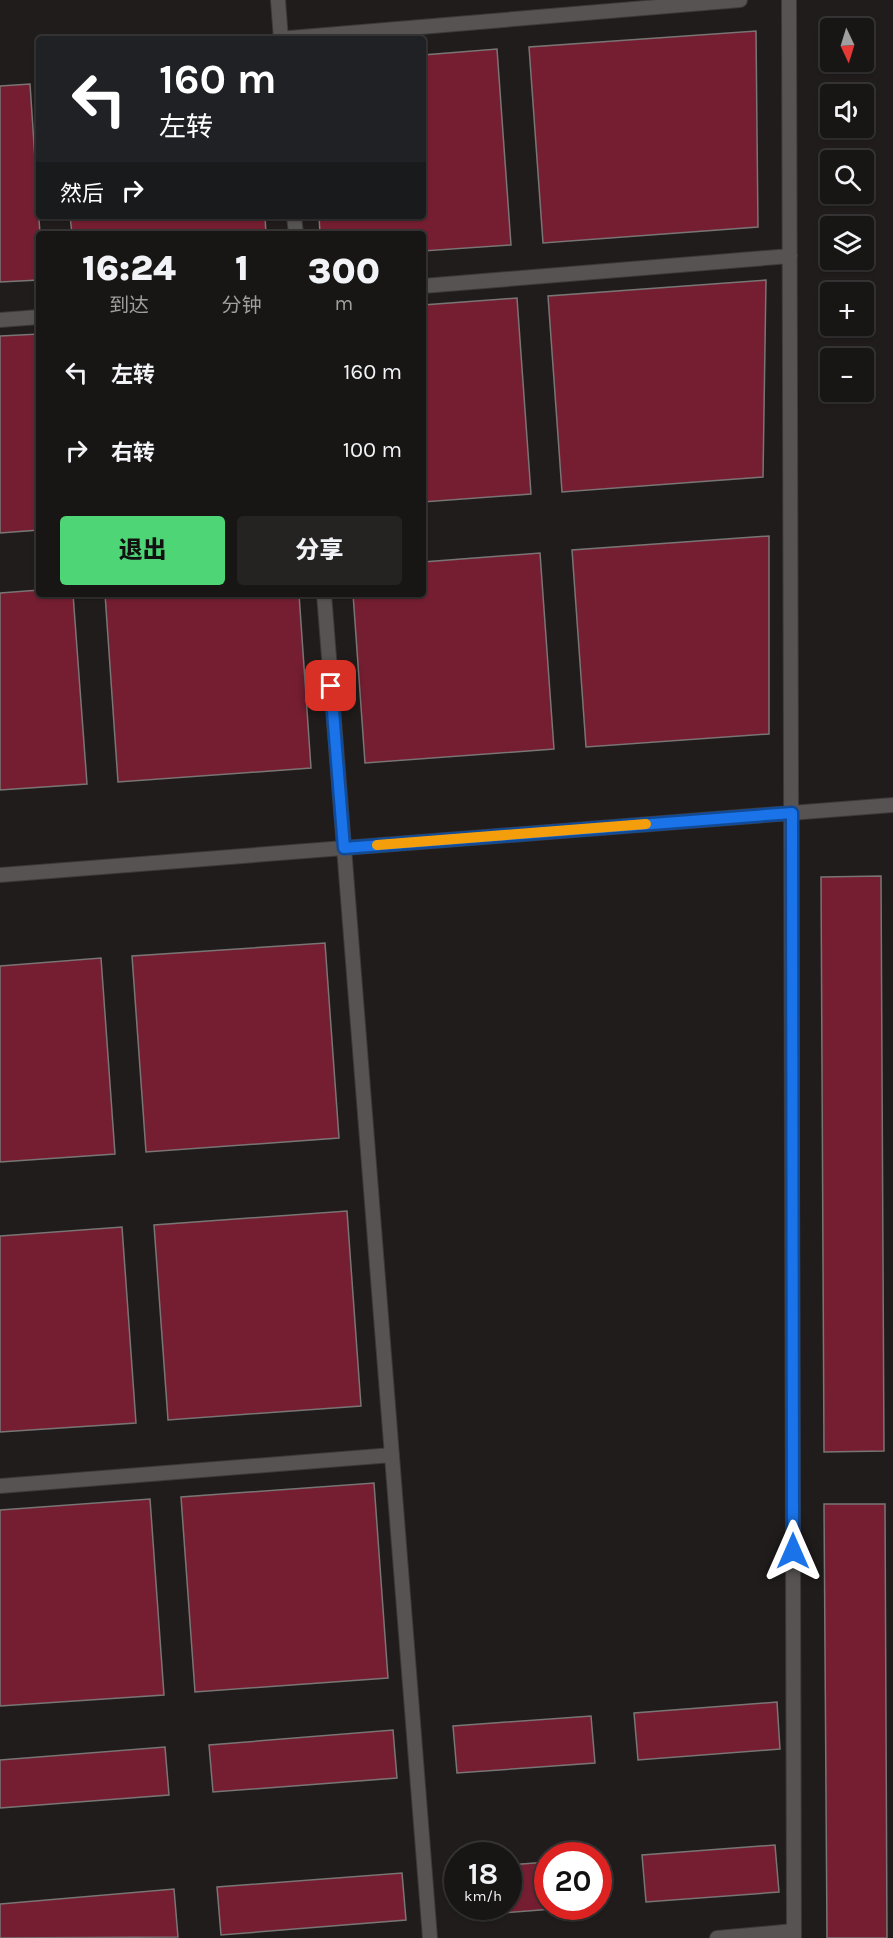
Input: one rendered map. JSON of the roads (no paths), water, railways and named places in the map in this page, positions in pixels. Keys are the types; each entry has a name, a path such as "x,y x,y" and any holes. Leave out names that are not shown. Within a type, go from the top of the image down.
{"lane":[{"path":"278,0 280,36"},
{"path":"315,36 740,0"},
{"path":"717,1938 794,1935 789,0"},
{"path":"426,286 790,256"},
{"path":"0,320 36,317"},
{"path":"324,597 430,1938"},
{"path":"0,875 893,805"},
{"path":"0,1486 392,1455"}]}
